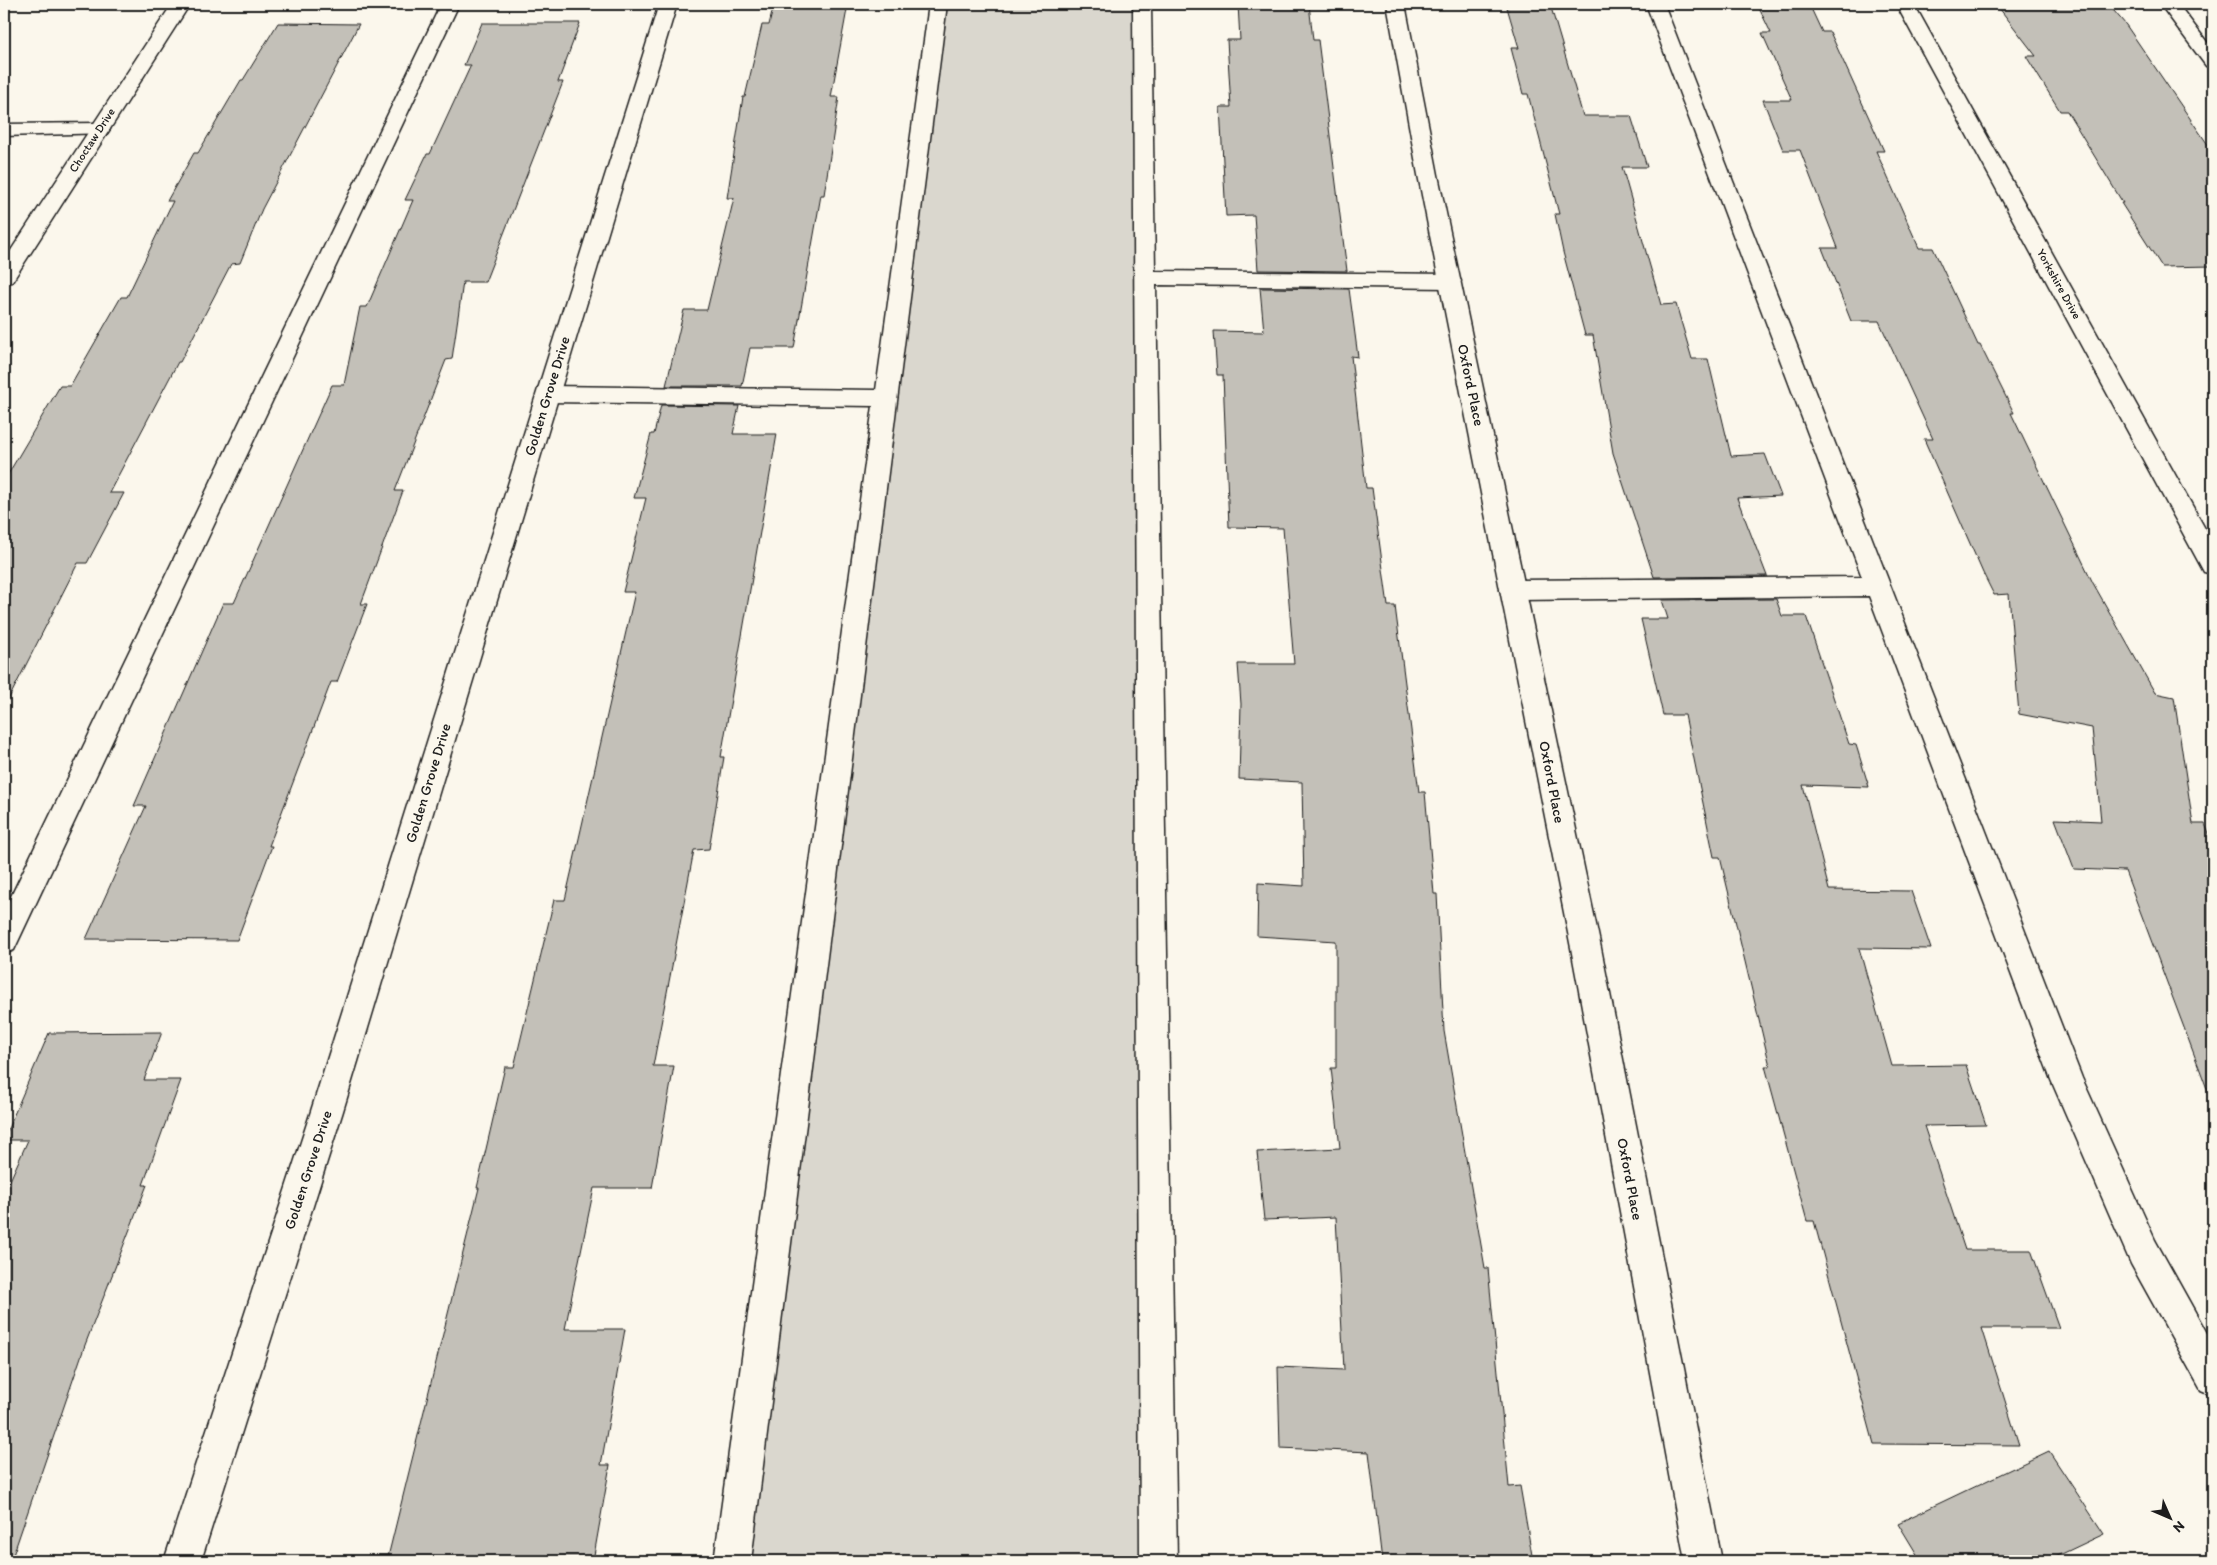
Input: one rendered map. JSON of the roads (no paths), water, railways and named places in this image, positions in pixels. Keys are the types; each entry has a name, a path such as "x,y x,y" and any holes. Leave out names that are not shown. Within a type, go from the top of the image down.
{"street":[{"name":"Choctaw Drive","path":"4,277 181,4"},
{"path":"4,941 450,4"},
{"name":"Golden Grove Drive","path":"182,1561 327,1110 668,4"},
{"path":"732,1561 938,4"},
{"path":"1142,4 1159,1561"},
{"name":"Oxford Place","path":"1396,4 1450,282 1586,948 1704,1561"},
{"path":"1655,4 2067,1080 2143,1252 2213,1378"},
{"name":"Yorkshire Drive","path":"1905,4 2213,565"},
{"path":"2169,4 2213,62"},
{"path":"4,130 100,129"},
{"path":"1145,278 1450,282"},
{"path":"548,394 886,398"},
{"path":"1513,590 1877,586"}]}
